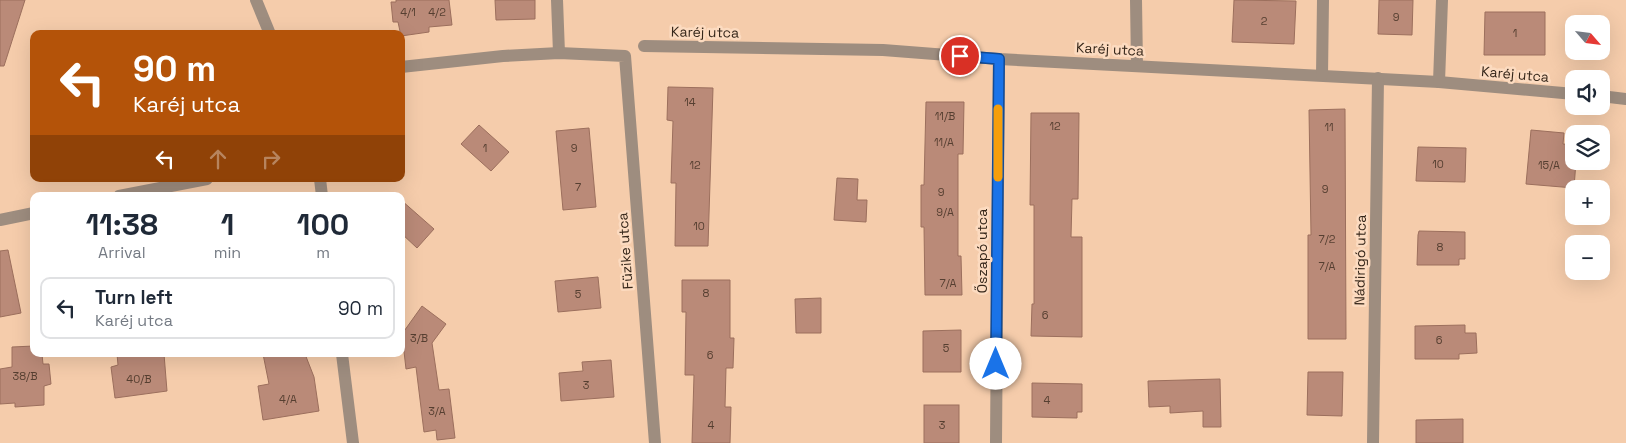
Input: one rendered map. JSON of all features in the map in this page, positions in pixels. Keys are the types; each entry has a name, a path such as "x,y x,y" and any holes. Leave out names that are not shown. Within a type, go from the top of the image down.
{"street":[{"path":"256,0 268,30"},
{"path":"405,67 503,56 559,53 557,0"},
{"path":"1136,0 1137,65"},
{"path":"1322,75 1323,0"},
{"path":"1439,82 1442,0"},
{"name":"Karéj utca","path":"644,46 883,50 999,59 1378,78 1565,93"},
{"name":"Füzike utca","path":"559,53 625,56 655,443"},
{"name":"Őszapó utca","path":"996,443 999,59"},
{"name":"Nádirigó utca","path":"1373,443 1378,78"},
{"path":"1610,97 1626,99"},
{"path":"140,192 191,182"},
{"path":"0,220 30,214"},
{"path":"342,357 353,443"}],"building":[{"path":"0,0 25,0 4,66 0,66"},
{"path":"396,0 449,0 452,25 429,27 429,32 405,35 405,30 400,30 398,22 393,22 391,2 396,2"},
{"path":"495,0 535,0 535,19 496,20"},
{"path":"1234,0 1296,1 1294,44 1232,42"},
{"path":"1379,0 1413,0 1412,35 1378,34"},
{"path":"1485,12 1545,12 1545,55 1484,55"},
{"path":"668,87 713,88 708,246 675,246 676,183 671,183 673,121 667,120"},
{"path":"926,102 964,102 963,154 958,154 958,256 961,256 962,295 925,295 924,227 921,227 921,185 924,185"},
{"path":"1345,109 1346,339 1308,339 1308,235 1311,235 1309,110"},
{"path":"1031,113 1079,113 1078,199 1072,199 1071,237 1082,237 1082,337 1031,336 1032,304 1034,304 1034,205 1030,205"},
{"path":"479,125 509,152 491,171 461,144"},
{"path":"589,128 596,207 563,210 556,131"},
{"path":"1531,130 1564,133 1565,170 1575,170 1575,180 1565,180 1565,187 1526,184"},
{"path":"1418,147 1466,148 1465,182 1416,181"},
{"path":"837,178 858,179 857,200 867,200 866,222 834,220"},
{"path":"405,204 434,229 417,248 405,237"},
{"path":"1419,231 1465,232 1465,259 1459,259 1459,265 1417,265"},
{"path":"8,250 21,313 0,317 0,251"},
{"path":"598,277 601,308 558,312 555,281"},
{"path":"682,280 730,280 730,338 734,338 733,368 726,368 725,407 731,407 730,443 692,443 694,375 685,375 686,312 682,312"},
{"path":"821,298 821,333 796,333 795,299"},
{"path":"422,306 446,324 432,343 439,390 449,389 455,438 437,440 436,430 424,432 416,367 406,369 405,330"},
{"path":"1465,325 1465,333 1476,333 1477,353 1459,354 1459,359 1415,359 1415,326"},
{"path":"961,330 961,372 923,372 923,331"},
{"path":"30,346 30,357 42,357 43,364 49,364 51,384 44,386 44,405 15,407 15,403 0,404 0,369 12,367 12,347"},
{"path":"117,357 164,357 167,391 115,398 111,367 118,365"},
{"path":"264,357 306,357 314,377 319,411 263,420 258,386 269,384"},
{"path":"611,360 614,397 561,401 559,373 583,371 582,362"},
{"path":"1308,372 1343,372 1342,416 1307,415"},
{"path":"1220,379 1221,427 1203,427 1203,411 1170,413 1170,406 1149,407 1148,381"},
{"path":"1032,383 1082,384 1082,412 1077,412 1077,418 1032,417"},
{"path":"924,405 959,405 959,443 924,443"},
{"path":"1463,419 1463,443 1416,443 1416,420"}],"slow traffic":[{"path":"998,109 998,177"}],"route":[{"path":"960,56 999,59 996,364"}]}
